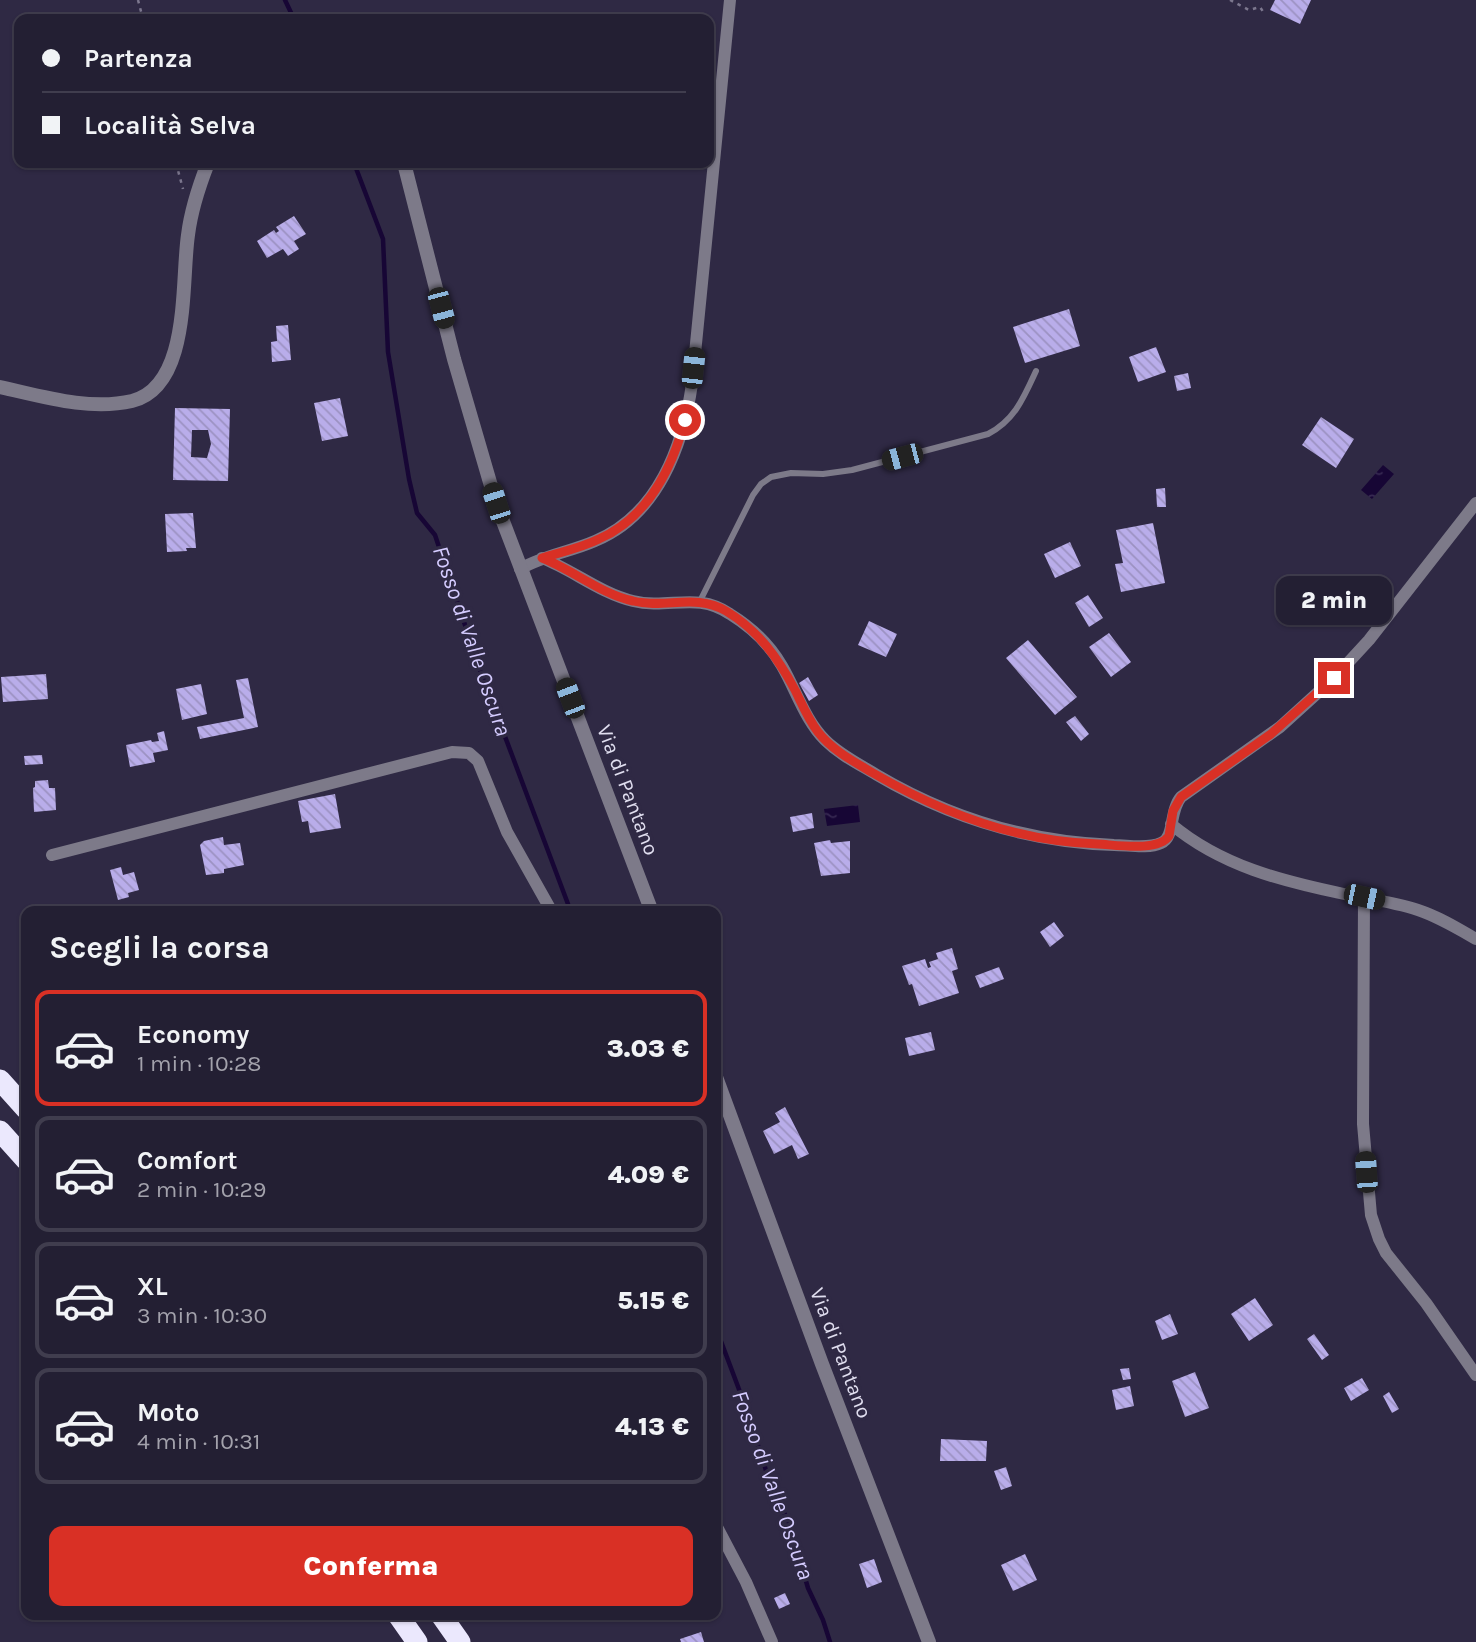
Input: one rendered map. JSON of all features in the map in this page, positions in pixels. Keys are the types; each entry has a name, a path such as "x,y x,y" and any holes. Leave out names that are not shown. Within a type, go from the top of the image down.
{"highway":[{"path":"0,1080 21,1104"},
{"path":"0,1132 21,1155"},
{"path":"402,1620 417,1642"},
{"path":"445,1620 460,1642"}],"street":[{"path":"714,154 730,0"},
{"path":"0,387 68,401 103,404 133,400 156,387 167,373 175,350 190,220 206,168"},
{"name":"Via di Pantano","path":"405,168 477,441 520,569 650,906"},
{"path":"520,569 542,558 596,541 624,524 650,498 677,448 692,384 713,168"},
{"path":"542,558 614,595 657,604 700,601 736,617 769,648 812,723 830,744 848,758 922,800 1006,830 1070,842 1156,845 1167,839 1173,811 1181,797 1280,727 1349,662 1476,503"},
{"path":"52,855 452,752 465,751 478,761 507,832 549,906"},
{"path":"1171,824 1206,850 1243,867 1419,910 1476,939"},
{"path":"1364,897 1363,1124 1371,1215 1386,1253 1426,1303 1476,1375"},
{"name":"Via di Pantano","path":"721,1091 929,1642"},
{"path":"721,1534 746,1582 772,1642"}],"lane":[{"path":"700,601 753,495 766,480 791,472 833,473 852,470 988,434 1011,417 1021,403 1036,371"}],"path":[{"path":"1230,0 1249,10 1261,7 1264,13"}],"water":[{"path":"1383,465 1394,474 1372,499 1361,490"},
{"path":"858,805 860,822 827,826 824,809"}],"building":[{"path":"1275,0 1311,0 1300,24 1270,10"},
{"path":"294,216 306,234 294,241 299,249 288,256 283,249 267,258 257,241 274,230 276,233 279,231 276,227"},
{"path":"1069,309 1080,346 1025,363 1013,327"},
{"path":"288,325 291,360 272,362 271,342 277,341 276,326"},
{"path":"1156,347 1166,372 1138,382 1129,357"},
{"path":"1188,373 1191,388 1177,391 1174,376"},
{"path":"340,398 348,436 322,441 314,403"},
{"path":"175,408 230,409 228,481 173,480","holes":["192,430 208,430 211,444 207,458 191,457"]},
{"path":"1321,417 1354,439 1336,468 1302,445"},
{"path":"1165,488 1166,507 1157,507 1156,489"},
{"path":"193,513 196,548 167,552 165,514"},
{"path":"1153,523 1165,583 1121,592 1115,564 1123,563 1116,530"},
{"path":"1070,542 1081,566 1055,578 1044,554"},
{"path":"1088,595 1103,618 1089,627 1075,603"},
{"path":"869,621 897,634 886,657 858,645"},
{"path":"1109,633 1131,662 1111,677 1089,647"},
{"path":"1028,640 1077,697 1055,715 1006,658"},
{"path":"46,674 48,699 3,702 1,677"},
{"path":"808,677 818,695 809,701 799,683"},
{"path":"248,678 258,727 200,739 197,727 244,718 236,680"},
{"path":"201,684 207,714 182,720 176,689"},
{"path":"1075,716 1089,734 1081,741 1066,722"},
{"path":"164,731 168,750 153,753 155,762 130,767 126,745 159,741 157,733"},
{"path":"42,755 43,764 25,765 24,756"},
{"path":"48,780 49,788 55,788 56,810 34,812 35,781"},
{"path":"335,794 341,828 310,833 308,821 302,822 298,801"},
{"path":"812,813 814,828 793,832 790,817"},
{"path":"223,837 224,845 240,843 244,865 224,869 224,873 206,875 200,845 204,841"},
{"path":"830,840 831,843 850,841 850,873 821,876 814,843"},
{"path":"121,867 123,875 134,872 139,890 118,900 110,870"},
{"path":"1054,922 1064,936 1050,947 1040,932"},
{"path":"952,948 958,969 952,971 959,993 919,1006 912,984 909,985 902,966 925,959 928,968 931,967 929,962 938,959 936,953"},
{"path":"999,967 1004,979 980,988 975,976"},
{"path":"931,1032 935,1050 909,1056 905,1038"},
{"path":"785,1107 809,1154 798,1159 792,1145 774,1154 763,1131 780,1122 775,1113"},
{"path":"1255,1298 1273,1325 1249,1341 1231,1314"},
{"path":"1170,1314 1178,1334 1162,1340 1155,1321"},
{"path":"1314,1334 1329,1355 1322,1360 1307,1339"},
{"path":"1129,1368 1131,1379 1123,1380 1120,1369"},
{"path":"1195,1372 1209,1408 1185,1417 1172,1381"},
{"path":"1362,1378 1369,1390 1351,1401 1344,1388"},
{"path":"1130,1386 1134,1406 1116,1410 1112,1390"},
{"path":"1389,1392 1399,1409 1392,1413 1383,1396"},
{"path":"941,1439 987,1441 986,1461 940,1461"},
{"path":"1006,1467 1012,1486 1001,1490 994,1471"},
{"path":"1025,1554 1037,1580 1013,1591 1001,1565"},
{"path":"874,1559 882,1582 867,1588 859,1564"},
{"path":"785,1593 790,1604 779,1609 774,1598"},
{"path":"701,1632 704,1642 681,1642 680,1639"}],"waterway":[{"name":"Fosso di Valle Oscura","path":"285,0 292,14"},
{"name":"Fosso di Valle Oscura","path":"356,168 383,239 388,352 417,513 435,535 480,670 569,906"},
{"name":"Fosso di Valle Oscura","path":"721,1341 771,1486 789,1523 808,1588 830,1642"}],"route":[{"path":"685,420 677,448 665,474 638,512 603,537 542,558 620,597 649,603 700,601 736,617 769,648 815,729 824,739 870,771 940,808 998,828 1042,839 1092,844 1160,844 1169,836 1173,811 1181,797 1271,734 1334,678"}]}
